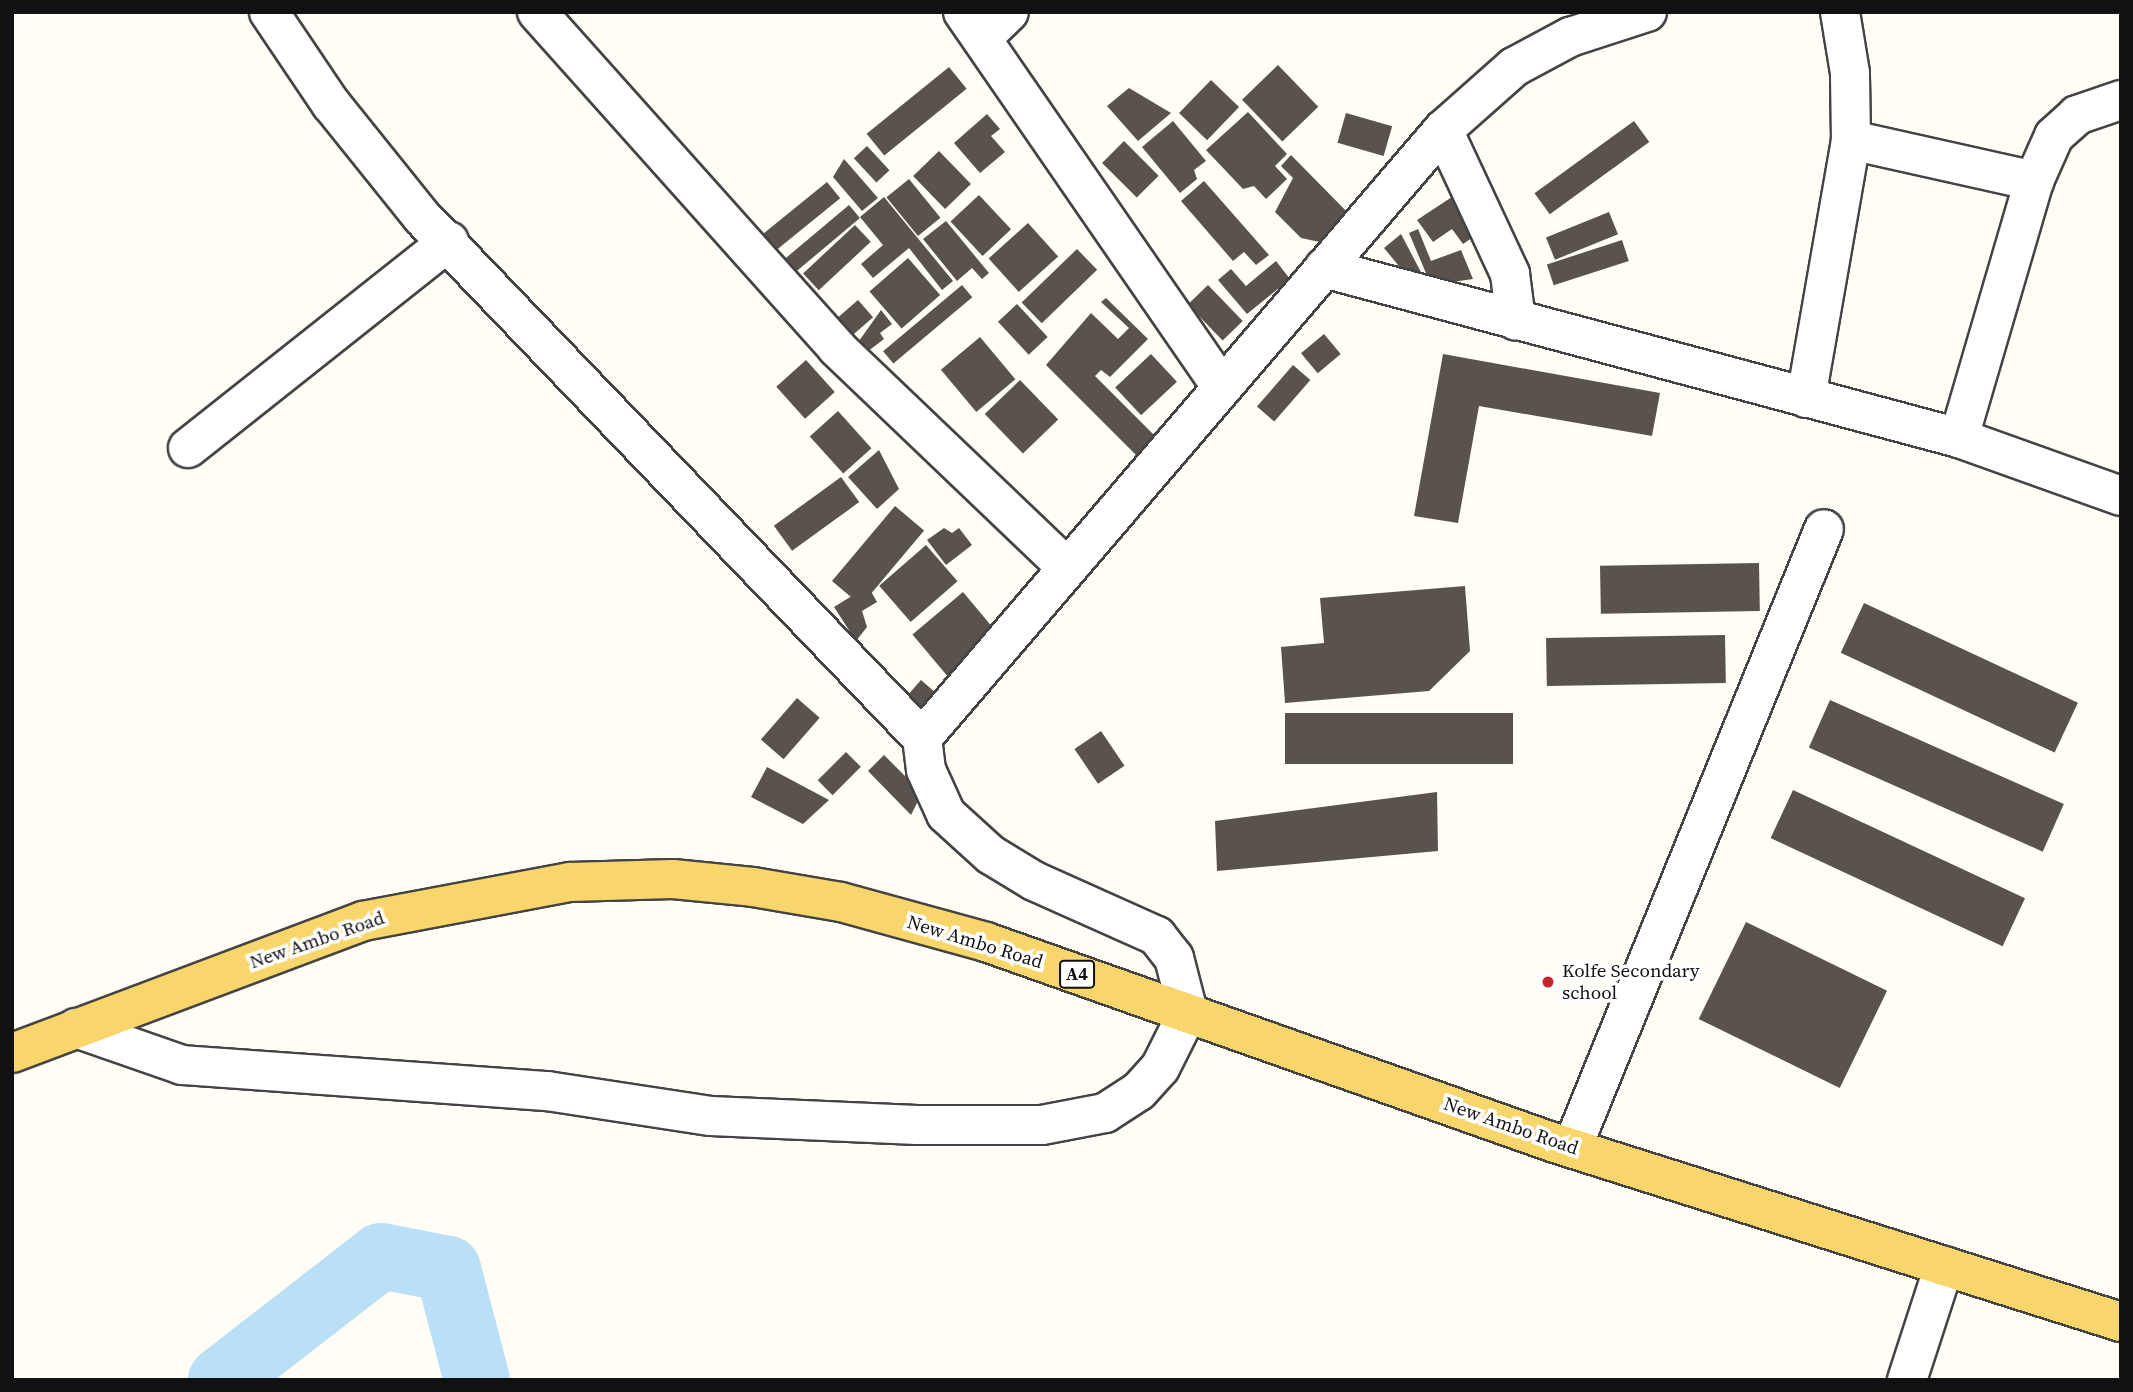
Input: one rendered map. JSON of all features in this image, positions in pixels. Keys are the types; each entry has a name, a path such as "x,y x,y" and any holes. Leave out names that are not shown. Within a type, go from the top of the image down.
{"main road":[{"name":"New Ambo Road","path":"15,1052 363,921 570,882 660,880 753,887 841,902 986,942 1572,1148 2121,1322"}],"street":[{"path":"76,1028 182,1065 547,1091 711,1116 917,1125 1042,1125 1105,1113 1139,1091 1160,1068 1188,1012 1174,958 1157,936 1034,881 991,855 946,814 926,770 922,738 449,241 422,217 331,104 269,12"},
{"path":"537,12 837,348 1067,568"},
{"path":"922,738 1443,130 1514,67 1570,37 1647,12"},
{"path":"1806,398 1852,140 1850,73 1840,12"},
{"path":"985,20 1222,387"},
{"path":"1959,438 2034,181 2054,136 2077,115 2121,100"},
{"path":"1443,130 1510,274 1516,321"},
{"path":"1852,140 2034,181"},
{"path":"188,448 449,241"},
{"path":"1324,268 1959,438 2121,496"},
{"path":"1572,1148 1824,530"},
{"path":"1907,1380 1944,1266"}],"building":[{"path":"1278,65 1318,107 1282,141 1242,100"},
{"path":"949,67 967,89 884,155 867,134"},
{"path":"1211,80 1239,107 1207,140 1179,113"},
{"path":"1129,88 1171,113 1138,141 1107,106"},
{"path":"1248,112 1287,154 1275,166 1287,179 1266,199 1254,186 1243,189 1206,150"},
{"path":"1346,113 1392,126 1384,156 1337,143"},
{"path":"987,114 1000,129 991,136 1005,152 980,173 954,143"},
{"path":"1173,121 1206,161 1194,170 1197,179 1180,193 1142,147"},
{"path":"1634,121 1649,142 1550,214 1534,193"},
{"path":"1124,141 1159,176 1137,198 1102,163"},
{"path":"867,146 890,170 876,182 854,158"},
{"path":"939,151 971,184 945,209 913,176"},
{"path":"1291,155 1354,219 1329,244 1301,238 1275,212 1293,178 1281,166"},
{"path":"844,159 878,198 862,211 833,177"},
{"path":"909,179 940,218 918,236 886,197"},
{"path":"1204,181 1269,255 1256,265 1244,252 1233,261 1181,201"},
{"path":"827,182 840,198 772,254 759,237"},
{"path":"1464,189 1489,226 1463,244 1452,229 1433,242 1417,220"},
{"path":"979,195 1011,229 983,256 950,222"},
{"path":"884,197 953,281 942,290 909,248 873,278 861,264 883,245 860,217"},
{"path":"849,205 860,218 792,275 781,262"},
{"path":"1609,212 1618,234 1555,260 1546,237"},
{"path":"946,221 989,273 982,279 972,268 957,281 923,239"},
{"path":"1028,223 1058,256 1019,292 989,258"},
{"path":"855,225 871,242 819,290 803,273"},
{"path":"1418,229 1431,261 1461,250 1473,279 1431,285 1409,233"},
{"path":"1401,234 1423,276 1418,289 1384,248"},
{"path":"1622,240 1629,261 1554,285 1547,264"},
{"path":"1077,249 1097,270 1042,323 1022,302"},
{"path":"908,258 940,295 902,328 870,291"},
{"path":"1276,261 1290,279 1247,314 1218,280 1231,269 1246,286"},
{"path":"962,285 972,297 893,363 883,351"},
{"path":"1208,285 1243,321 1223,340 1188,304"},
{"path":"1106,298 1148,339 1110,377 1101,370 1095,376 1153,434 1165,423 1172,430 1141,460 1046,365 1091,313 1118,339 1129,328 1101,302"},
{"path":"858,300 873,317 844,342 829,325"},
{"path":"1017,304 1048,337 1029,355 998,322"},
{"path":"881,310 892,324 880,333 884,339 867,352 859,341"},
{"path":"1324,334 1341,354 1318,373 1301,353"},
{"path":"980,337 1015,379 976,412 941,370"},
{"path":"1151,354 1177,382 1141,415 1115,387"},
{"path":"1443,354 1660,393 1652,436 1479,406 1458,523 1414,516"},
{"path":"806,360 835,392 805,419 776,387"},
{"path":"1293,365 1310,380 1274,422 1257,407"},
{"path":"1020,380 1058,420 1023,454 985,414"},
{"path":"838,411 871,448 843,474 810,436"},
{"path":"879,450 899,489 877,509 848,477"},
{"path":"841,477 859,502 792,551 774,526"},
{"path":"895,506 924,530 861,605 832,581"},
{"path":"944,528 952,533 959,528 972,545 946,565 927,540"},
{"path":"926,545 957,581 911,622 879,586"},
{"path":"1759,563 1760,611 1601,614 1600,566"},
{"path":"868,586 877,602 862,611 867,627 856,641 834,607"},
{"path":"1465,586 1470,651 1429,691 1285,703 1281,647 1324,643 1320,598"},
{"path":"963,592 998,634 948,677 912,634"},
{"path":"1864,603 2078,703 2055,753 1841,653"},
{"path":"1725,635 1726,683 1547,686 1546,638"},
{"path":"921,680 938,695 923,712 906,697"},
{"path":"797,698 820,718 784,759 761,740"},
{"path":"1830,700 2064,804 2043,852 1809,748"},
{"path":"1285,713 1513,713 1513,764 1285,764"},
{"path":"1101,731 1124,766 1098,784 1074,749"},
{"path":"846,752 861,767 833,795 818,780"},
{"path":"884,755 922,793 911,815 868,771"},
{"path":"767,767 829,800 803,824 751,797"},
{"path":"1793,790 2025,898 2003,946 1771,838"},
{"path":"1437,792 1438,851 1217,871 1215,821"},
{"path":"1746,922 1887,991 1840,1088 1699,1019"}],"waterway":[{"path":"221,1380 381,1256 448,1269 477,1380"}],"place":[{"name":"Kolfe Secondary school","path":"1548,982"}]}
